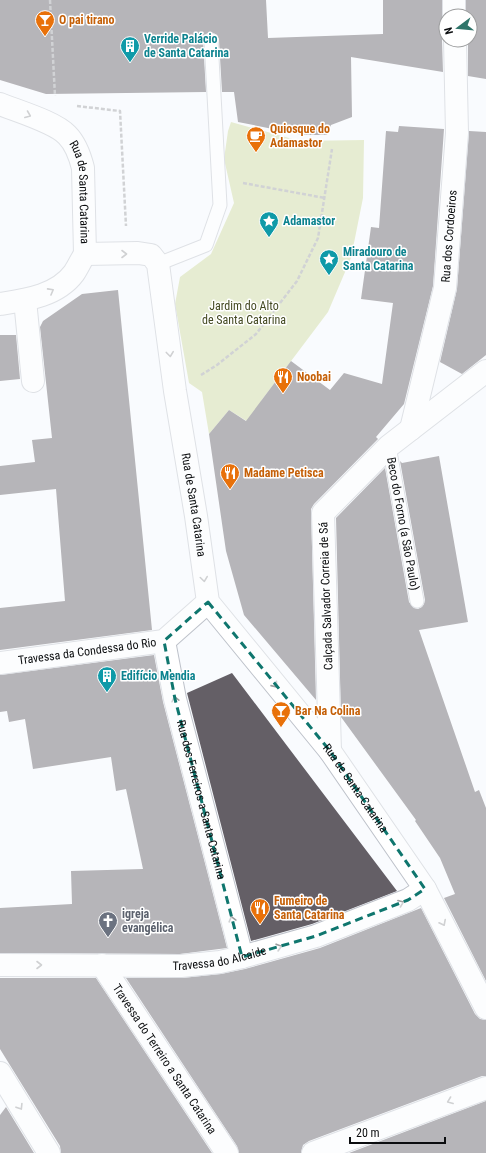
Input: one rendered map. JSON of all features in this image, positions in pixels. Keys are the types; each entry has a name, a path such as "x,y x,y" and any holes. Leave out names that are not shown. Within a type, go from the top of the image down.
{"street":[{"name":"Rua dos Cordoeiros","path":"412,429 445,288 457,133 455,48"},
{"path":"0,104 56,126"},
{"name":"Rua de Santa Catarina","path":"56,126 67,134 74,144 80,156 83,168 84,254 138,253 151,255 158,264 175,391 196,516 208,602 330,751 425,888 486,1008"},
{"path":"0,304 44,295 59,286 73,274 84,254"},
{"path":"25,300 33,382"},
{"name":"Calçada Salvador Correia de Sá","path":"330,751 323,513 389,446 412,429 431,412 486,371"},
{"name":"Travessa da Condessa do Rio","path":"0,663 164,641 208,602"},
{"name":"Rua dos Ferreiros a Santa Catarina","path":"164,641 175,699 242,957"},
{"name":"Travessa do Alcaide","path":"0,965 181,966 220,962 316,936 408,900 425,888"},
{"name":"Travessa do Terreiro a Santa Catarina","path":"102,965 227,1153"},
{"path":"3,1087 49,1153"},
{"path":"314,1153 486,1088"}],"lane":[{"path":"158,264 206,246 220,205 211,40"},
{"name":"Beco do Forno (a São Paulo)","path":"389,446 417,601"}],"path":[{"path":"50,0 56,126"},
{"path":"77,106 120,111 126,227"},
{"path":"175,391 217,365 256,334 297,281 318,238 332,149"},
{"path":"261,187 325,198"}],"highlighted area":[{"path":"208,602 330,751 425,889 408,900 316,936 242,957 175,699 164,641"}],"green space":[{"name":"Jardim do Alto de Santa Catarina","path":"231,122 300,141 364,140 363,198 351,258 328,312 261,401 292,425 271,436 229,410 209,434 202,392 189,383 175,304 180,277 211,254 234,203 224,159 228,131"}],"building":[{"path":"0,0 266,0 268,38 383,34 383,0 442,0 442,8 438,8 438,48 442,48 443,72 351,57 352,117 331,125 327,135 303,135 238,122 234,92 222,92 219,40 217,35 211,32 206,34 203,40 206,92 46,94 0,80"},
{"path":"466,0 486,0 486,79 468,76 468,48 478,48 478,8 466,8"},
{"path":"399,126 444,129 433,286 404,404 376,437 378,439 314,504 311,509 316,700 244,615 226,551 209,434 229,410 246,421 291,361 330,390 344,373 382,384 393,303 361,299 371,227 379,228 386,131 398,132"},
{"path":"469,131 486,132 486,355 462,374 440,362 457,289"},
{"path":"118,290 152,630 0,650 0,608 65,601 56,489 0,495 0,466 35,462 32,440 52,438 40,327 43,321 82,294"},
{"path":"0,335 16,335 20,379 0,381"},
{"path":"439,456 468,622 419,630 475,792 479,790 486,808 486,981 444,898 455,894 440,858 415,821 416,820 341,717 336,518 385,468 409,602 414,608 418,609 422,607 425,600 400,461 402,463"},
{"path":"154,655 163,702 227,948 180,954 0,953 0,908 72,904 71,871 143,869 126,789 116,791 111,757 33,769 25,719 9,722 7,711 0,712 0,675"},
{"path":"232,673 397,891 312,924 251,941 187,693"},
{"path":"421,908 475,1014 480,1019 486,1020 486,1076 482,1076 309,1141 303,1145 301,1153 239,1153 237,1146 126,978 182,978 221,974 245,969 320,948"},
{"path":"0,978 96,978 212,1153 61,1153 60,1146 0,1049"},
{"path":"486,1101 486,1153 349,1153"},
{"path":"6,1107 34,1153 0,1153 0,1115"}],"place":[{"name":"O pai tirano","path":"45,37"},
{"name":"Verride Palácio de Santa Catarina","path":"130,63"},
{"name":"Quiosque do Adamastor","path":"256,153"},
{"name":"Adamastor","path":"269,238"},
{"name":"Miradouro de Santa Catarina","path":"329,276"},
{"name":"Noobai","path":"283,394"},
{"name":"Madame Petisca","path":"230,490"},
{"name":"Edifício Mendia","path":"107,693"},
{"name":"Bar Na Colina","path":"281,728"},
{"name":"Fumeiro de Santa Catarina","path":"260,925"},
{"name":"igreja evangélica","path":"108,938"}]}
